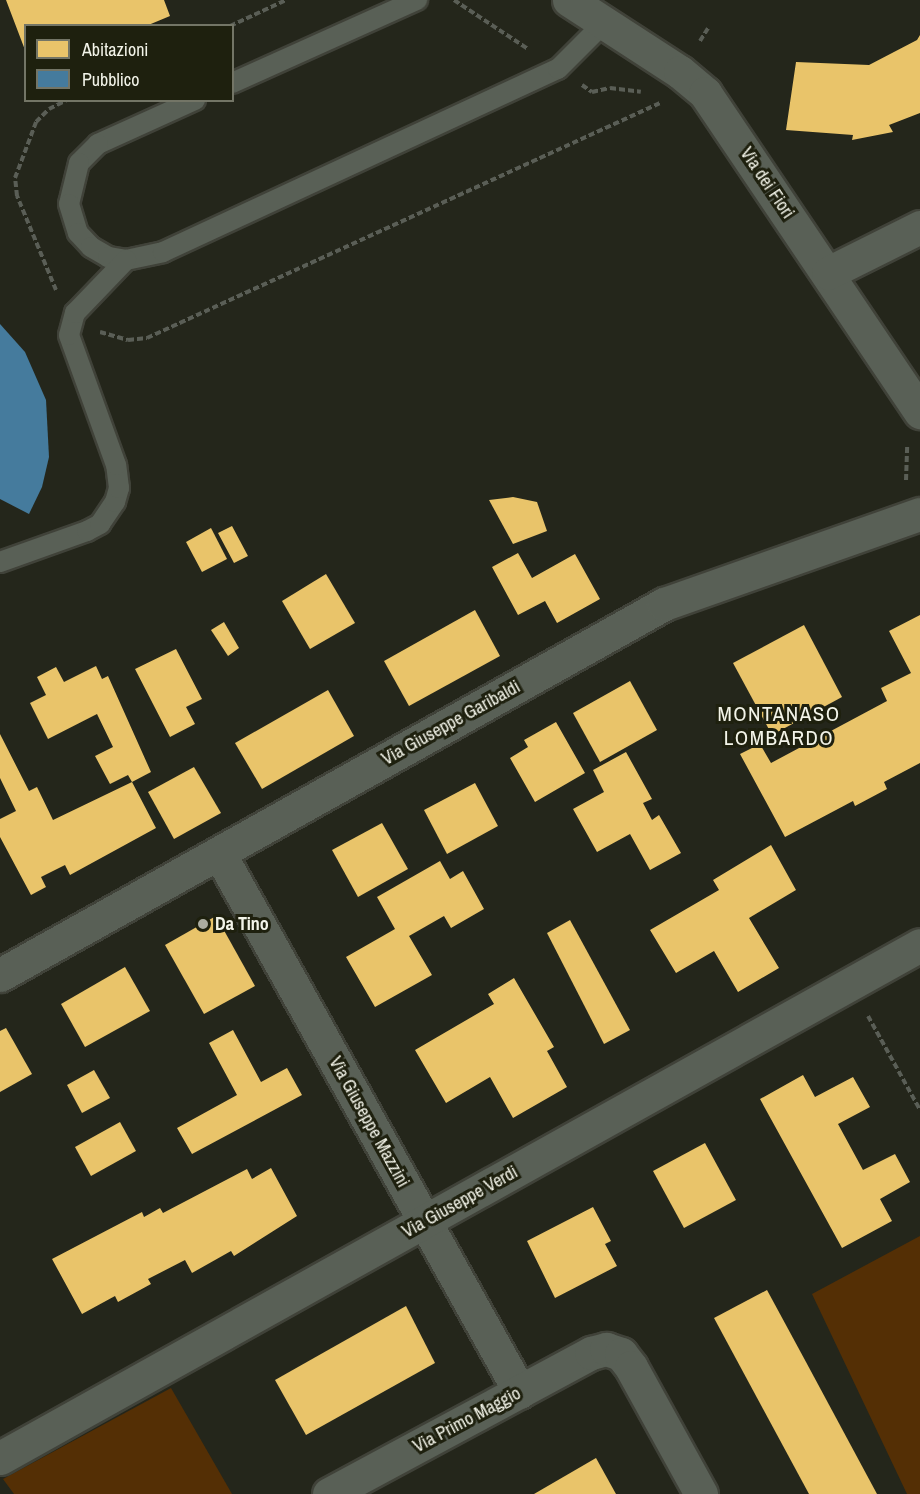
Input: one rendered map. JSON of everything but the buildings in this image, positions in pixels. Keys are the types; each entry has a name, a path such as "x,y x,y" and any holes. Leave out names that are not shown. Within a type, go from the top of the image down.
{"street":[{"name":"Via dei Fiori","path":"569,0 705,93 920,412"},
{"path":"828,273 920,227"},
{"name":"Via Giuseppe Garibaldi","path":"0,975 664,604 916,499"},
{"name":"Via Giuseppe Mazzini","path":"219,853 520,1392"},
{"name":"Via Giuseppe Verdi","path":"0,1458 920,945"},
{"name":"Via Primo Maggio","path":"329,1494 591,1353 606,1349 621,1354 631,1367 701,1494"}],"lane":[{"path":"234,82 417,0"},
{"path":"191,102 98,144 79,163 72,179 69,204 78,233 108,257 126,260 163,252 558,69 604,23"},
{"path":"0,562 87,531 100,524 115,502 119,488 116,465 69,335 75,313 126,260"}],"path":[{"path":"234,24 286,0"},
{"path":"454,0 592,92 610,88 641,92 664,110"},
{"path":"905,442 907,470 902,488 916,499"},
{"path":"850,984 920,1110"}],"shaded area":[{"path":"920,1236 920,1494 907,1494 812,1294"},
{"path":"171,1388 232,1494 14,1494 3,1479"}],"place":[{"name":"Da Tino","path":"203,924"}],"district":[{"name":"MONTANASO LOMBARDO","path":"779,726"}]}
